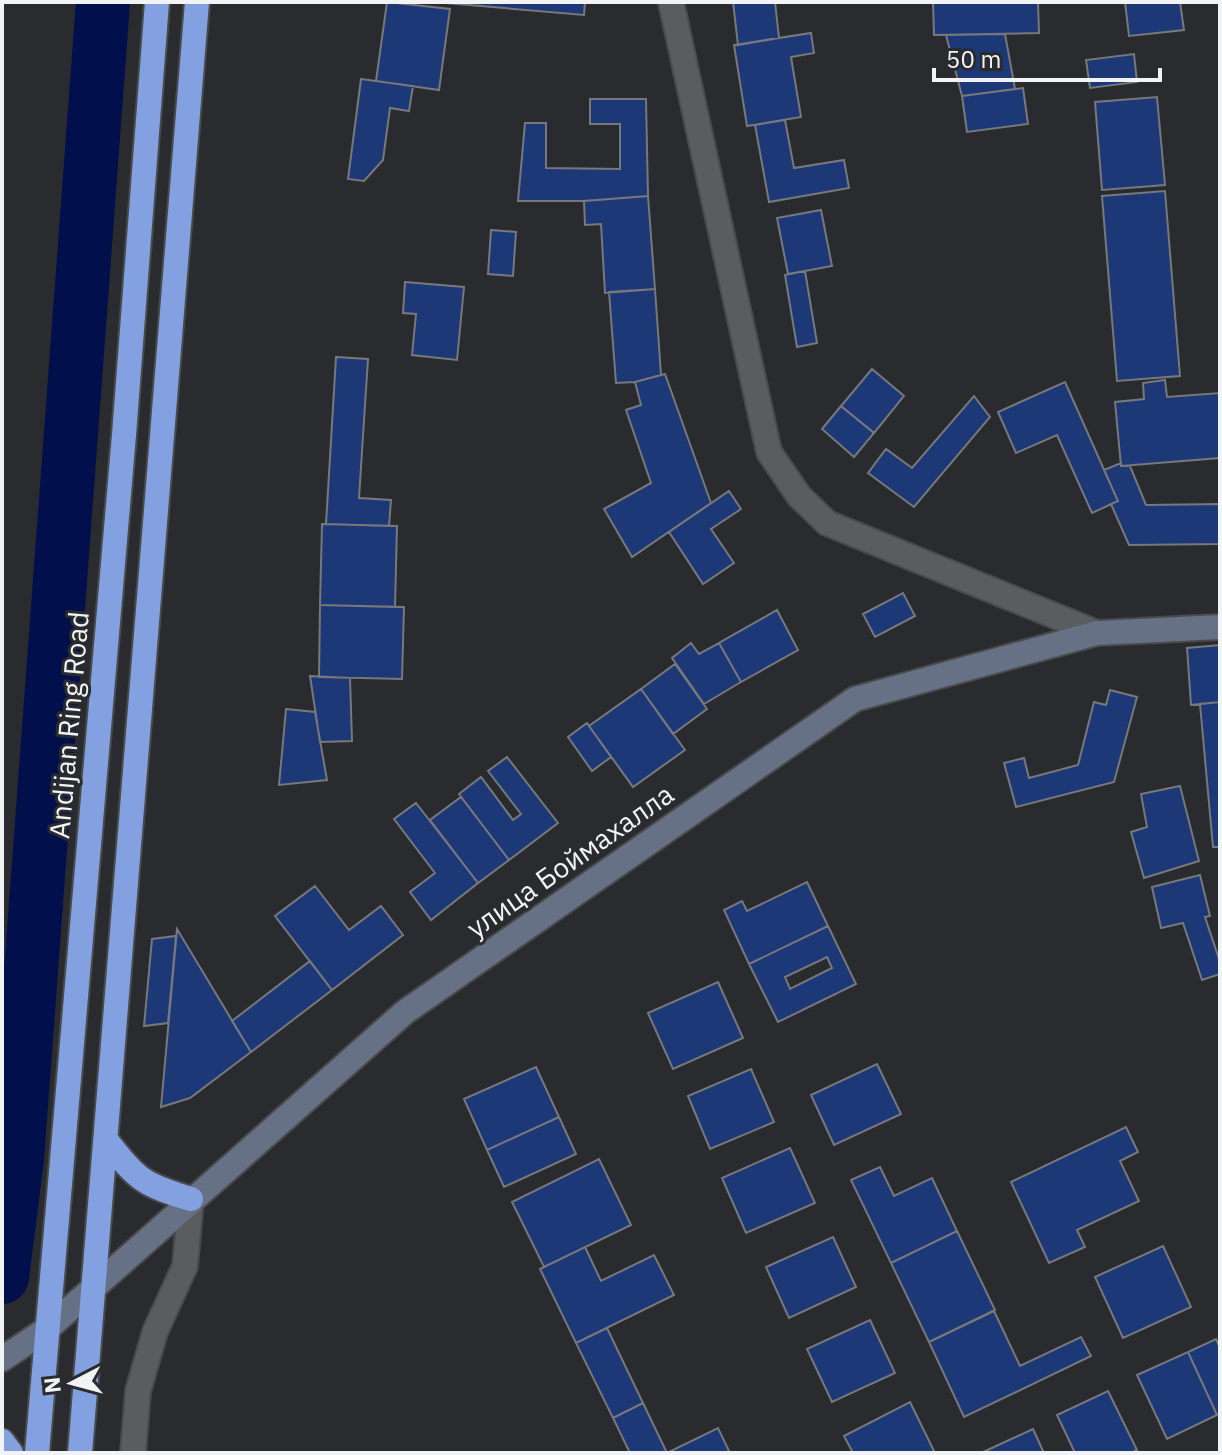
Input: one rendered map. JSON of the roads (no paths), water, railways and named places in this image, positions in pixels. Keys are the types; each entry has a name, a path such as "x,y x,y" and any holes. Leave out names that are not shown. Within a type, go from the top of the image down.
{"highway":[{"name":"Andijan Ring Road","path":"37,1453 123,451 157,2"},
{"path":"80,1453 197,2"},
{"path":"107,1141 133,1175 159,1190 191,1199"},
{"path":"2,1441 11,1453"}],"main road":[{"name":"улица Боймахалла","path":"2,1359 47,1329 405,1012 855,699 1097,633 1220,627"}],"street":[{"path":"671,2 769,452 791,485 827,523 1097,633"},
{"path":"133,1453 138,1391 151,1346 185,1266 191,1199"}],"waterway":[{"path":"2,1277 17,1159 103,2"}]}
